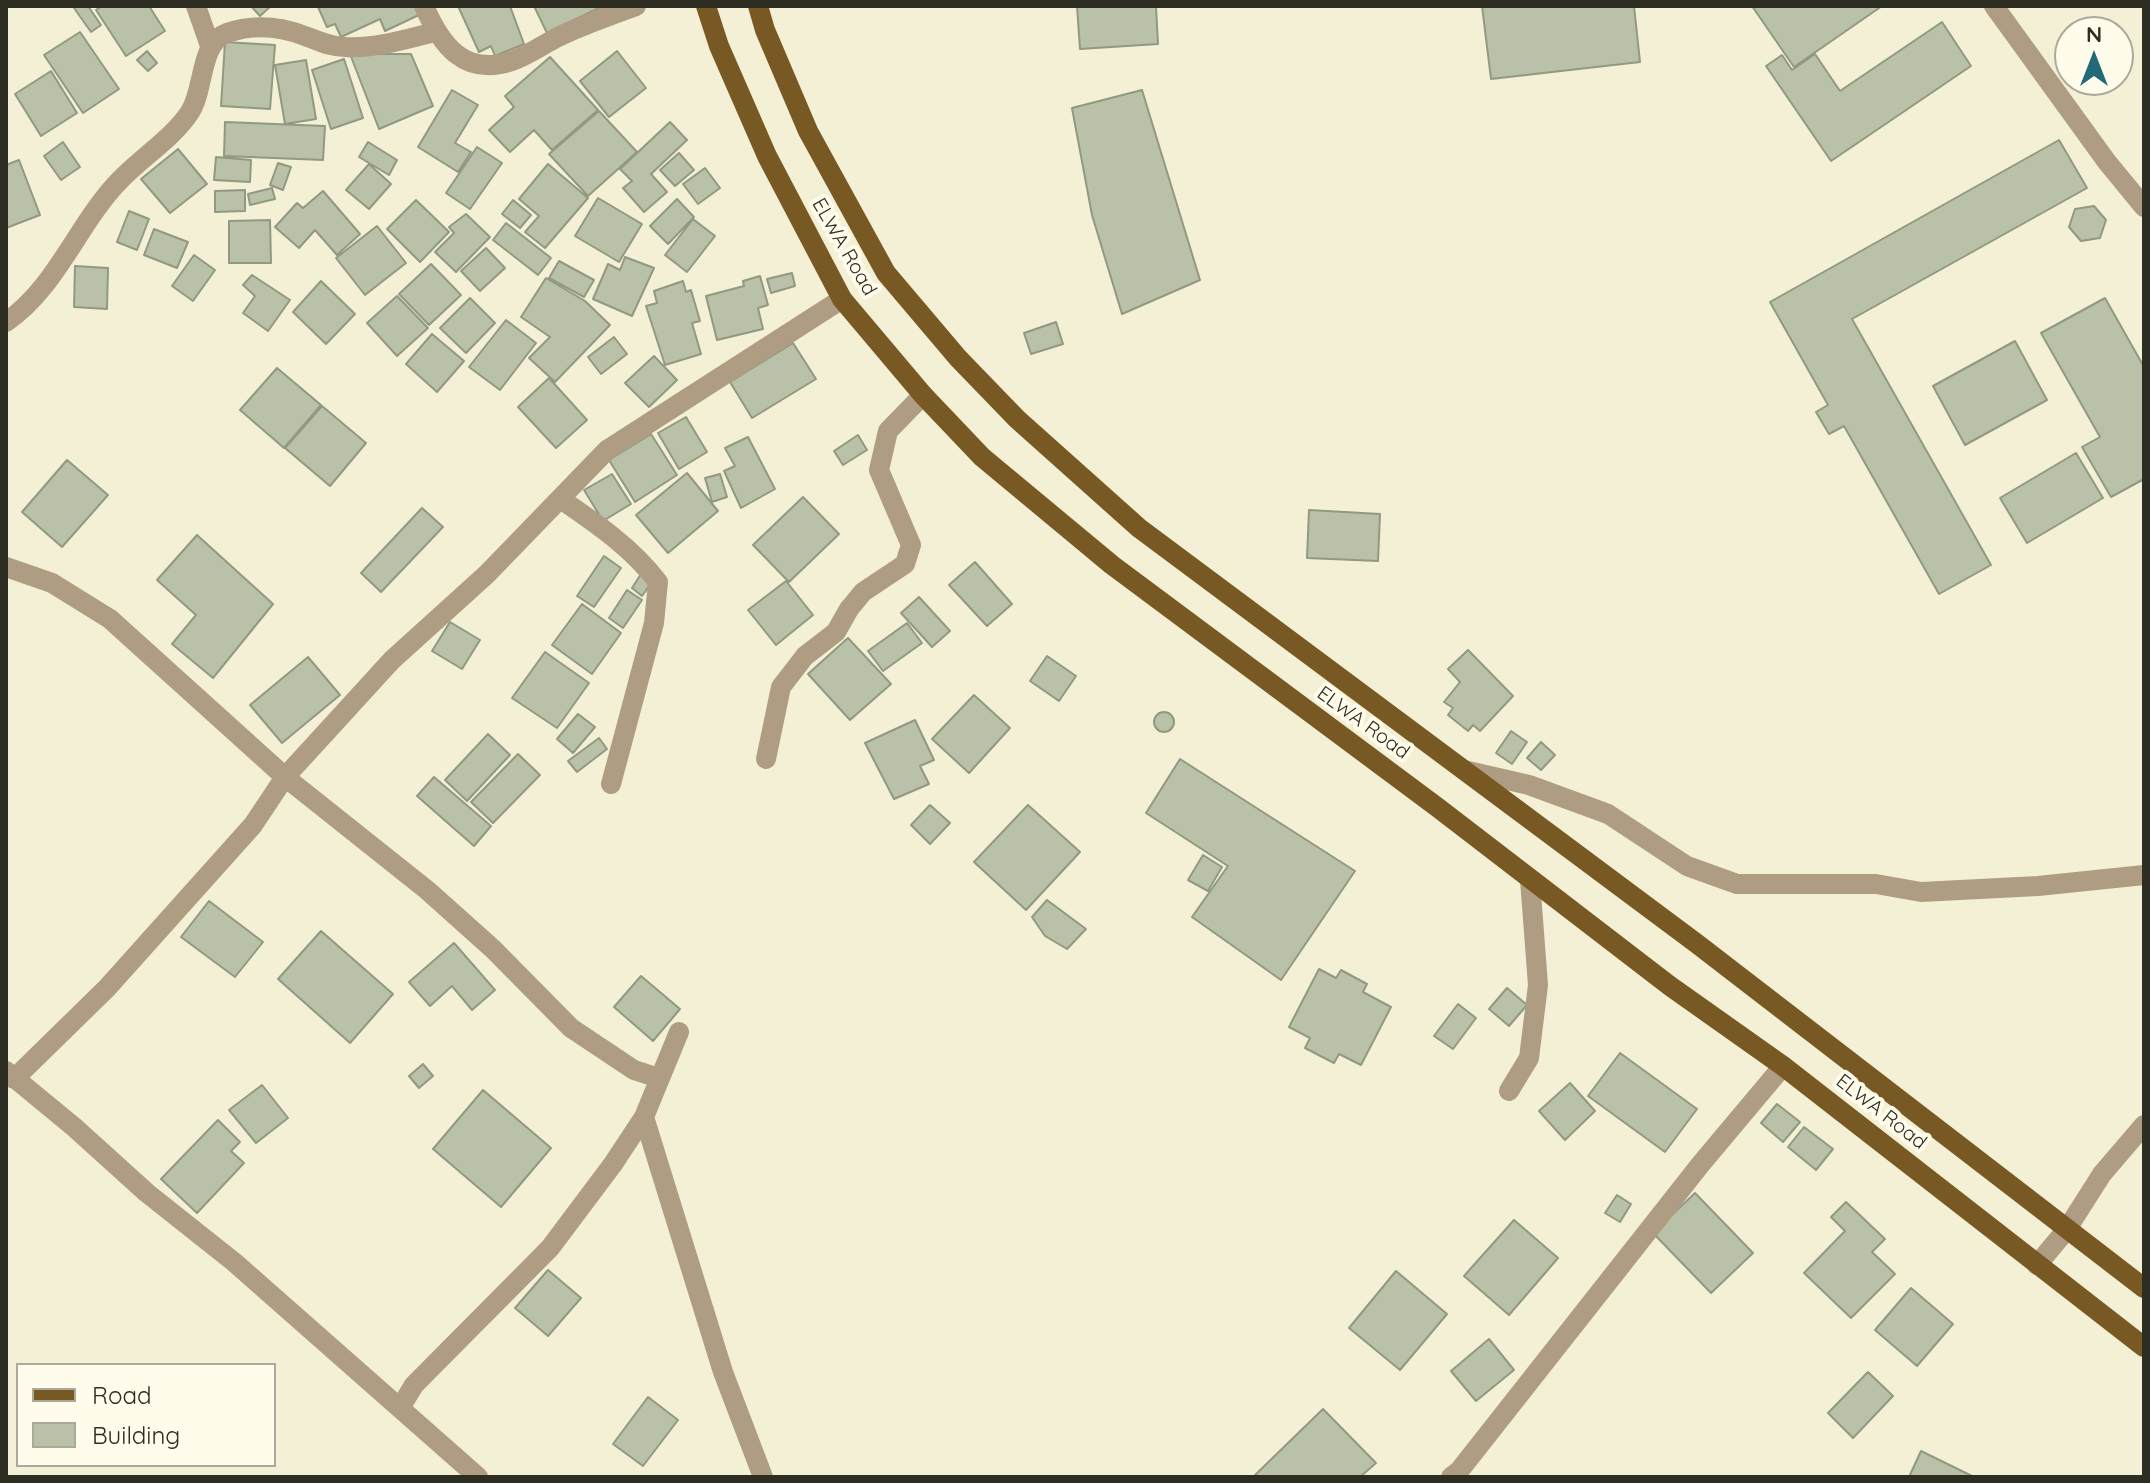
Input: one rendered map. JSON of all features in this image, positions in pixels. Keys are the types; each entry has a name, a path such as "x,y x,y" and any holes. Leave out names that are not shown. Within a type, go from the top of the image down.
{"main road":[{"name":"ELWA Road","path":"706,6 719,46 767,156 842,299 923,395 982,457 1112,565 1437,807 1670,986 1783,1066 2144,1347"},
{"name":"ELWA Road","path":"758,6 765,30 808,131 886,273 958,358 1017,419 1139,528 1696,943 2144,1288"}],"street":[{"path":"6,322 17,315 48,279 118,181 189,113 199,94 210,46 196,6"},
{"path":"424,6 435,32 469,64 491,67 514,61 588,23 636,6"},
{"path":"1997,7 2107,162 2144,207"},
{"path":"210,46 223,34 251,26 278,28 329,46 347,48 388,43 435,32"},
{"path":"478,1477 234,1262 147,1193 10,1075 107,988 253,825 285,777 392,660 487,574 562,500 607,450 842,299"},
{"path":"766,759 781,687 805,656 836,632 863,592 905,564 911,545 879,470 888,431 923,395"},
{"path":"562,500 612,535 658,582 654,623 611,784"},
{"path":"6,567 52,583 110,619 285,777 427,890 493,949 571,1028 634,1070 659,1078"},
{"path":"1464,770 1529,785 1608,814 1687,866 1737,884 1876,884 1921,892 2038,886 2144,875"},
{"path":"1509,1091 1529,1058 1538,985 1530,880"},
{"path":"400,1408 414,1385 550,1248 613,1164 644,1117 679,1032"},
{"path":"1451,1477 1459,1471 1700,1165 1783,1066"},
{"path":"644,1117 723,1372 763,1477"},
{"path":"2037,1265 2067,1229 2102,1174 2144,1125"}],"building":[{"path":"88,6 101,25 91,32 74,8"},
{"path":"102,6 149,6 165,31 126,56 96,10"},
{"path":"251,6 271,6 260,16"},
{"path":"417,6 421,14 385,31 380,19 341,37 335,24 327,27 318,7"},
{"path":"458,6 510,6 524,44 495,56 491,46 479,52"},
{"path":"534,6 600,6 601,7 547,33"},
{"path":"1077,6 1156,6 1158,44 1080,49"},
{"path":"1482,6 1634,6 1640,62 1491,79"},
{"path":"1752,6 1882,6 1794,67"},
{"path":"1942,22 1971,66 1831,161 1766,66 1782,55 1792,70 1815,54 1840,91"},
{"path":"80,32 119,89 83,113 44,55"},
{"path":"225,42 275,45 270,109 221,106"},
{"path":"147,51 157,63 148,71 137,60"},
{"path":"617,51 646,88 609,117 580,81"},
{"path":"350,54 411,54 433,106 379,129"},
{"path":"550,57 598,110 552,150 534,130 510,152 489,130 514,107 505,96"},
{"path":"344,59 363,118 331,129 312,70"},
{"path":"306,60 316,119 285,124 275,65"},
{"path":"51,71 77,113 41,136 15,94"},
{"path":"452,90 478,105 455,143 471,152 458,172 418,147"},
{"path":"1142,90 1200,280 1122,314 1092,215 1072,108"},
{"path":"599,111 637,152 588,196 549,154"},
{"path":"225,122 325,126 323,160 224,156"},
{"path":"670,122 687,140 651,174 667,192 644,212 623,188 632,181 620,169"},
{"path":"2059,140 2087,188 1852,319 1991,565 1939,594 1844,426 1829,434 1816,412 1828,405 1770,302"},
{"path":"63,142 80,167 61,180 44,156"},
{"path":"368,142 397,160 389,175 359,157"},
{"path":"477,147 502,163 470,209 446,193"},
{"path":"178,149 207,184 170,213 141,179"},
{"path":"679,153 694,170 675,186 660,170"},
{"path":"216,157 251,160 250,182 214,180"},
{"path":"19,160 40,215 6,228 6,165"},
{"path":"278,163 291,167 283,190 270,185"},
{"path":"369,164 391,184 369,209 346,190"},
{"path":"548,164 588,198 545,248 525,232 539,216 519,199"},
{"path":"705,168 720,188 698,204 683,184"},
{"path":"272,188 275,199 250,205 248,194"},
{"path":"245,190 245,211 215,212 215,191"},
{"path":"323,191 360,234 337,255 315,230 299,248 275,227 297,203 303,208"},
{"path":"598,198 642,224 619,262 575,236"},
{"path":"677,199 694,217 668,244 650,226"},
{"path":"416,200 449,232 420,262 387,229"},
{"path":"513,200 531,215 520,228 502,214"},
{"path":"2094,206 2106,220 2100,238 2081,241 2069,227 2075,209"},
{"path":"129,211 149,219 137,250 117,242"},
{"path":"466,214 490,237 456,272 435,252 454,233 449,227"},
{"path":"693,219 715,236 687,272 665,255"},
{"path":"270,220 271,263 229,263 229,221"},
{"path":"506,223 551,258 538,275 493,240"},
{"path":"377,226 406,263 365,295 336,258"},
{"path":"154,229 188,242 177,268 144,255"},
{"path":"486,248 505,268 480,291 461,271"},
{"path":"194,255 215,270 193,301 172,286"},
{"path":"625,257 654,268 632,316 593,299 608,264 620,270"},
{"path":"559,261 594,280 584,297 549,278"},
{"path":"431,264 461,295 429,325 399,294"},
{"path":"75,266 108,268 107,309 74,307"},
{"path":"792,273 795,286 771,293 767,279"},
{"path":"252,275 290,300 268,331 243,313 255,296 243,285"},
{"path":"760,276 768,305 758,308 763,329 717,340 706,296 744,286 743,281"},
{"path":"546,278 585,301 610,325 555,382 529,358 550,337 521,317"},
{"path":"321,281 355,314 326,344 293,312"},
{"path":"683,281 686,292 691,290 700,321 692,323 701,354 665,365 646,306 657,303 654,291"},
{"path":"397,296 428,328 397,356 367,323"},
{"path":"470,298 495,323 466,353 440,328"},
{"path":"2105,298 2144,367 2144,479 2111,497 2082,447 2100,437 2041,333"},
{"path":"506,320 536,343 500,390 469,367"},
{"path":"1056,322 1063,344 1031,354 1024,333"},
{"path":"432,334 464,361 437,392 406,364"},
{"path":"614,337 627,354 601,374 588,357"},
{"path":"2015,341 2047,400 1965,445 1933,386"},
{"path":"793,343 816,379 752,418 730,382"},
{"path":"654,356 677,380 649,407 625,383"},
{"path":"277,368 321,405 284,448 240,410"},
{"path":"549,378 587,420 556,448 518,407"},
{"path":"322,406 366,443 330,486 285,448"},
{"path":"686,417 707,452 679,469 658,433"},
{"path":"651,434 677,475 635,502 609,460"},
{"path":"858,435 867,450 843,465 834,451"},
{"path":"748,437 775,489 741,508 724,471 735,466 725,448"},
{"path":"2076,453 2103,498 2027,543 2000,498"},
{"path":"67,460 108,495 62,547 22,512"},
{"path":"687,473 718,511 668,553 636,515"},
{"path":"612,474 631,504 603,521 584,490"},
{"path":"720,474 727,497 712,502 705,478"},
{"path":"803,497 839,534 789,582 753,545"},
{"path":"422,508 443,527 381,592 361,573"},
{"path":"1309,510 1380,514 1378,561 1307,558"},
{"path":"197,535 273,604 213,678 172,644 196,615 157,580"},
{"path":"604,556 621,568 594,607 577,596"},
{"path":"975,562 1012,604 987,626 949,585"},
{"path":"641,574 652,582 642,596 632,588"},
{"path":"786,581 813,615 776,645 748,610"},
{"path":"627,590 642,600 623,628 609,618"},
{"path":"919,597 950,631 932,647 901,613"},
{"path":"582,604 621,633 592,674 552,645"},
{"path":"450,622 480,640 462,669 432,651"},
{"path":"907,623 922,643 883,671 868,651"},
{"path":"848,638 891,684 850,720 808,674"},
{"path":"1468,650 1513,696 1480,731 1473,725 1468,731 1448,715 1453,708 1444,702 1460,682 1448,669"},
{"path":"545,652 589,683 557,728 512,698"},
{"path":"1047,656 1076,676 1059,701 1030,681"},
{"path":"308,657 340,695 282,743 250,705"},
{"path":"974,695 1010,728 969,773 932,739"},
{"path":"1160,712 1168,712 1174,722 1168,732 1160,732 1154,726 1154,718"},
{"path":"578,714 595,727 573,753 557,739"},
{"path":"915,720 934,760 920,766 929,784 894,799 865,743"},
{"path":"1511,731 1527,742 1512,764 1496,753"},
{"path":"488,734 510,755 467,801 445,780"},
{"path":"599,738 607,749 577,772 568,761"},
{"path":"1541,742 1555,755 1541,770 1527,758"},
{"path":"518,754 540,775 493,823 471,802"},
{"path":"1180,759 1355,871 1281,980 1192,917 1228,866 1146,813"},
{"path":"434,777 491,826 474,846 417,796"},
{"path":"930,805 950,823 930,844 911,825"},
{"path":"1028,805 1080,852 1026,910 974,862"},
{"path":"1203,855 1222,867 1208,891 1188,880"},
{"path":"1047,900 1086,929 1067,949 1045,936 1032,917"},
{"path":"209,901 263,942 235,977 181,937"},
{"path":"321,931 393,994 350,1043 278,979"},
{"path":"454,943 495,990 472,1010 452,986 430,1006 409,982"},
{"path":"1319,969 1336,978 1341,970 1367,984 1363,992 1391,1007 1361,1065 1339,1054 1334,1063 1305,1048 1310,1038 1289,1027"},
{"path":"641,976 680,1009 653,1041 614,1007"},
{"path":"1507,988 1527,1005 1509,1026 1489,1009"},
{"path":"1458,1004 1476,1018 1453,1049 1434,1036"},
{"path":"1620,1053 1697,1109 1665,1152 1588,1096"},
{"path":"423,1064 433,1076 419,1088 409,1076"},
{"path":"1570,1083 1595,1111 1565,1140 1539,1111"},
{"path":"262,1085 288,1118 256,1143 229,1110"},
{"path":"483,1090 551,1148 501,1207 433,1149"},
{"path":"1777,1104 1800,1122 1783,1142 1761,1123"},
{"path":"218,1120 240,1142 231,1151 244,1163 197,1213 161,1179"},
{"path":"1804,1127 1833,1149 1816,1170 1788,1147"},
{"path":"1695,1193 1753,1253 1711,1293 1653,1233"},
{"path":"1617,1195 1631,1204 1620,1222 1605,1213"},
{"path":"1846,1202 1885,1239 1872,1252 1895,1274 1851,1318 1804,1273 1845,1231 1831,1217"},
{"path":"1514,1220 1558,1258 1509,1315 1464,1276"},
{"path":"548,1270 581,1298 548,1336 515,1308"},
{"path":"1396,1271 1447,1314 1400,1370 1349,1328"},
{"path":"1911,1288 1953,1324 1917,1366 1875,1330"},
{"path":"1489,1339 1514,1370 1476,1401 1451,1371"},
{"path":"1868,1372 1893,1396 1853,1438 1828,1413"},
{"path":"648,1397 678,1420 643,1466 613,1444"},
{"path":"1323,1409 1376,1463 1360,1477 1253,1477"},
{"path":"1921,1451 1974,1477 1909,1477"}]}
